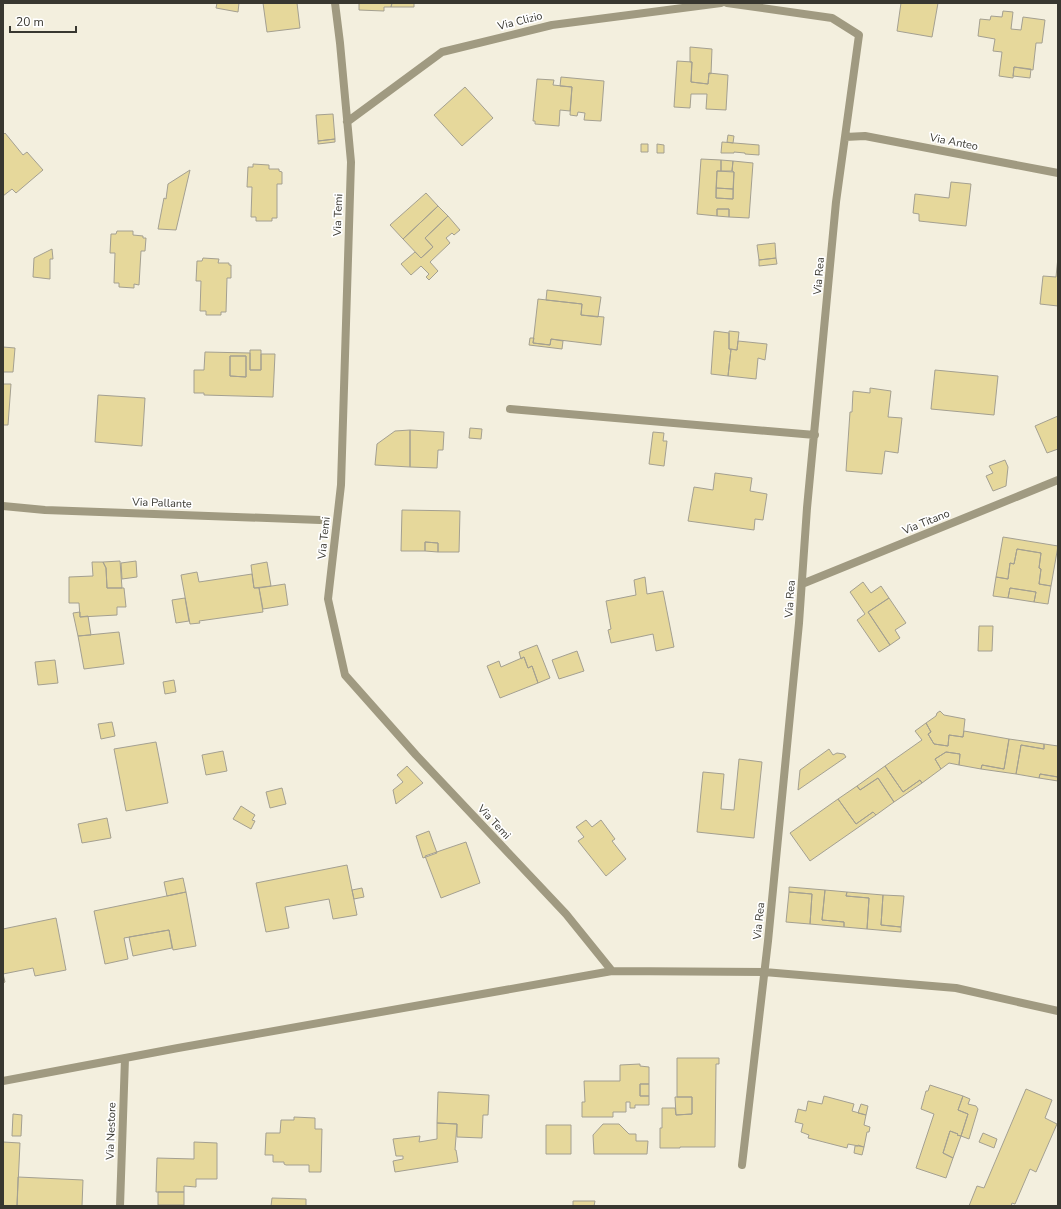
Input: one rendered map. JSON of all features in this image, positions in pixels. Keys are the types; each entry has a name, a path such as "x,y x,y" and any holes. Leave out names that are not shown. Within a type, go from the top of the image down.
{"street":[{"name":"Via Temi","path":"335,3 351,162 341,486 328,600 345,675 416,755 566,914 612,971"},
{"name":"Via Clizio","path":"347,122 442,52 552,25 720,3"},
{"name":"Via Rea","path":"727,3 832,18 859,35 836,202 798,631 764,972 742,1165"},
{"name":"Via Anteo","path":"845,137 865,136 1058,173"},
{"path":"510,409 815,435"},
{"name":"Via Titano","path":"802,584 1058,480"},
{"name":"Via Pallante","path":"3,506 45,510 320,520"},
{"path":"3,1081 612,971 764,972 956,988 1058,1010"},
{"name":"Via Nestore","path":"120,1206 125,1058"}],"building":[{"path":"217,3 239,3 238,12 216,8"},
{"path":"263,3 297,3 300,28 267,32"},
{"path":"359,3 392,3 391,7 384,7 384,11 359,10"},
{"path":"392,3 414,3 414,7 391,7"},
{"path":"901,3 938,3 932,37 897,31"},
{"path":"1003,11 1013,12 1011,29 1021,30 1023,17 1045,20 1042,43 1036,43 1033,70 1014,67 1013,78 999,76 1002,52 993,51 995,39 978,36 980,19 990,20 991,16 1002,17"},
{"path":"690,47 712,49 711,74 709,73 708,84 691,82 692,62 690,62"},
{"path":"677,61 692,62 691,82 708,84 709,73 728,75 726,110 706,109 707,94 691,94 690,108 674,107"},
{"path":"1014,67 1031,69 1030,78 1013,76"},
{"path":"561,77 604,81 601,121 584,120 585,113 578,112 577,116 570,115 572,87 560,86"},
{"path":"537,79 554,80 553,85 572,87 570,111 560,110 559,126 535,124 535,121 533,121"},
{"path":"465,87 493,118 462,146 434,115"},
{"path":"333,114 335,139 318,141 316,115"},
{"path":"5,133 23,155 27,152 43,170 16,193 12,189 3,196 3,135"},
{"path":"728,135 734,136 733,143 727,142"},
{"path":"335,139 335,142 318,144 318,141"},
{"path":"722,142 759,145 759,155 734,152 721,153"},
{"path":"641,144 648,144 648,152 641,152"},
{"path":"657,144 664,145 664,153 657,153"},
{"path":"701,159 721,160 721,171 717,171 716,198 733,199 733,161 753,163 749,218 729,217 729,209 717,209 717,216 697,214"},
{"path":"721,160 733,161 732,171 721,171"},
{"path":"253,164 269,165 269,169 279,169 279,171 282,172 282,184 277,184 277,218 272,218 272,221 256,221 256,217 251,217 252,187 247,187 248,167 253,167"},
{"path":"190,170 176,230 158,229 164,198 166,199 168,184"},
{"path":"717,171 734,172 733,189 716,188"},
{"path":"951,182 971,184 966,226 919,221 919,214 913,213 915,194 949,198"},
{"path":"716,188 733,189 733,199 716,198"},
{"path":"426,193 438,206 403,239 390,225"},
{"path":"438,206 448,216 425,238 433,247 421,258 403,239"},
{"path":"717,209 729,209 729,217 717,216"},
{"path":"448,216 460,230 454,235 452,233 446,238 450,243 430,262 438,271 429,280 426,277 429,274 421,266 411,275 401,264 415,252 421,258 433,247 425,238"},
{"path":"117,231 133,231 133,235 143,236 143,238 146,238 145,251 141,251 139,285 134,284 134,288 119,287 119,283 114,283 115,253 110,253 111,234 116,234"},
{"path":"775,243 776,258 759,260 757,245"},
{"path":"52,249 53,259 50,259 50,279 33,277 34,258"},
{"path":"1058,257 1058,306 1040,304 1043,276 1056,277"},
{"path":"203,258 219,259 218,263 229,263 229,265 231,265 231,278 227,278 226,312 221,312 221,315 206,315 206,311 200,311 201,281 196,281 197,261 202,261"},
{"path":"776,258 777,264 759,266 759,260"},
{"path":"547,290 601,297 598,317 581,315 582,304 546,300"},
{"path":"538,299 582,304 581,315 604,317 601,345 551,339 550,345 533,343"},
{"path":"714,331 729,333 729,349 731,349 728,376 711,374"},
{"path":"729,331 739,332 737,350 729,349"},
{"path":"530,338 534,338 533,343 550,345 551,339 563,341 562,349 529,345"},
{"path":"738,341 767,344 765,360 758,358 756,379 728,376 731,349 737,350"},
{"path":"3,347 15,348 13,372 3,372"},
{"path":"250,350 261,350 261,370 250,370"},
{"path":"205,352 250,353 250,370 261,370 261,354 275,354 273,397 204,395 204,393 194,393 194,370 204,370","holes":["230,356 246,356 246,377 230,376"]},
{"path":"230,356 246,356 246,377 230,376"},
{"path":"935,370 998,376 994,415 931,409"},
{"path":"3,384 11,384 8,425 3,425"},
{"path":"870,388 891,391 888,417 902,418 898,453 885,451 882,474 846,471 853,391 870,393"},
{"path":"98,395 145,398 142,446 95,442"},
{"path":"1058,416 1058,449 1047,453 1035,426"},
{"path":"470,428 482,429 481,439 469,438"},
{"path":"410,430 410,467 375,465 377,444 395,431"},
{"path":"410,430 444,432 443,450 438,450 437,468 410,467"},
{"path":"653,432 664,433 663,441 667,441 664,466 649,464"},
{"path":"1005,460 1008,467 1006,486 993,491 986,476 993,473 989,466"},
{"path":"715,473 752,478 750,491 767,494 763,520 755,519 754,530 688,521 694,487 713,490"},
{"path":"402,510 460,511 459,552 438,552 438,543 425,542 425,551 401,551"},
{"path":"1003,537 1058,546 1051,586 1039,584 1041,553 1017,549 1014,564 1010,563 1008,579 996,577"},
{"path":"425,542 438,543 438,552 425,551"},
{"path":"1017,549 1041,553 1039,584 1051,586 1048,604 1034,602 1036,592 1010,588 1008,598 993,596 996,577 1008,579 1010,563 1014,564"},
{"path":"120,561 122,588 107,588 106,568 103,562"},
{"path":"136,561 137,577 122,579 121,563"},
{"path":"92,562 103,562 106,568 107,588 124,588 126,607 117,607 117,615 80,617 79,603 69,603 69,577 93,576"},
{"path":"267,562 271,586 254,588 251,565"},
{"path":"197,572 199,582 252,574 254,588 259,588 263,612 199,621 200,623 190,624 181,575"},
{"path":"645,577 647,594 663,591 674,647 656,651 653,634 611,643 608,630 611,629 606,601 636,595 634,580"},
{"path":"863,582 871,593 881,586 889,598 868,612 890,645 879,652 857,620 865,614 850,592"},
{"path":"285,584 288,605 263,609 259,588"},
{"path":"1010,588 1036,592 1034,602 1008,598"},
{"path":"185,598 189,621 176,623 172,600"},
{"path":"889,598 906,623 895,630 900,638 890,645 868,612"},
{"path":"80,612 80,617 88,616 91,635 78,636 73,613"},
{"path":"979,626 993,626 992,651 978,651"},
{"path":"119,632 124,664 84,669 78,636"},
{"path":"537,645 550,678 538,683 532,666 528,668 524,657 521,659 519,652"},
{"path":"577,651 584,671 559,679 552,660"},
{"path":"524,657 528,668 532,666 538,683 500,698 487,666 499,661 501,667"},
{"path":"55,660 58,683 38,685 35,662"},
{"path":"174,680 176,692 165,694 163,682"},
{"path":"940,711 944,715 965,719 963,737 949,735 948,746 934,744 928,734 931,732 926,723"},
{"path":"112,722 115,736 101,739 98,724"},
{"path":"926,723 931,732 928,734 934,744 948,746 949,735 963,737 964,731 1009,739 1004,769 982,765 981,769 959,765 960,754 946,752 935,759 941,769 922,783 920,780 903,792 885,766 922,740 915,731"},
{"path":"1009,739 1044,744 1044,749 1021,745 1016,774 981,769 982,765 1004,769"},
{"path":"156,742 168,803 126,811 114,749"},
{"path":"1044,744 1058,746 1058,777 1040,774 1039,778 1016,774 1021,745 1044,749"},
{"path":"829,749 833,755 837,753 844,754 846,757 798,790 800,770"},
{"path":"223,751 227,771 206,775 202,755"},
{"path":"946,752 960,754 959,765 949,763 941,769 935,759"},
{"path":"739,759 762,762 754,838 697,832 703,772 724,774 721,809 734,810"},
{"path":"407,766 423,783 396,804 393,790 403,782 397,775"},
{"path":"885,766 903,792 920,780 922,783 894,802 878,778 860,790 857,786"},
{"path":"1040,774 1058,777 1058,781 1039,778"},
{"path":"878,778 894,802 876,815 873,812 856,824 838,799 857,786 860,790"},
{"path":"282,788 286,804 270,808 266,792"},
{"path":"838,799 856,824 873,812 876,815 810,861 790,833"},
{"path":"241,806 255,815 252,820 255,821 251,829 233,819"},
{"path":"107,818 111,838 82,843 78,824"},
{"path":"586,820 592,827 601,820 615,839 612,841 626,859 606,876 578,841 584,837 576,827"},
{"path":"429,831 437,853 423,858 416,836"},
{"path":"466,842 480,883 441,898 425,856"},
{"path":"347,865 357,915 333,919 329,899 285,907 289,928 266,932 256,883"},
{"path":"183,878 186,892 167,896 164,882"},
{"path":"789,887 825,890 822,920 844,922 844,927 810,924 812,894 789,892"},
{"path":"362,888 364,897 354,899 352,890"},
{"path":"825,890 847,892 846,896 869,898 867,929 844,927 844,922 822,920"},
{"path":"186,892 196,946 173,950 169,930 124,938 128,959 105,964 94,911"},
{"path":"789,892 812,894 810,924 786,922"},
{"path":"847,892 883,895 881,925 901,927 901,932 867,929 869,898 846,896"},
{"path":"883,895 904,896 901,927 881,925"},
{"path":"56,918 66,970 35,976 33,968 3,974 3,929"},
{"path":"169,930 172,948 133,956 129,937"},
{"path":"677,1058 719,1058 719,1064 716,1064 715,1147 660,1148 662,1108 675,1108 676,1115 692,1114 692,1097 677,1097"},
{"path":"640,1064 640,1066 649,1067 649,1084 640,1084 640,1096 649,1096 649,1105 635,1105 635,1108 630,1108 630,1102 626,1102 626,1112 613,1112 613,1117 582,1117 582,1102 585,1102 584,1081 620,1081 620,1065"},
{"path":"640,1084 649,1084 649,1096 640,1096"},
{"path":"930,1085 963,1096 958,1110 968,1114 961,1136 950,1131 943,1153 953,1158 946,1178 916,1168 934,1114 921,1109 926,1091 928,1091"},
{"path":"1026,1089 1052,1100 1045,1118 1057,1124 1036,1172 1030,1169 1015,1204 1012,1203 1011,1206 969,1206 977,1186 984,1188"},
{"path":"438,1092 489,1095 488,1115 483,1115 482,1138 457,1137 457,1124 437,1123"},
{"path":"824,1096 854,1104 852,1111 866,1115 864,1125 870,1127 869,1132 867,1132 864,1147 848,1144 847,1148 808,1138 809,1135 801,1132 803,1124 795,1122 798,1109 806,1111 808,1101 822,1104"},
{"path":"963,1096 970,1099 968,1104 976,1106 978,1109 969,1139 961,1136 968,1114 958,1110"},
{"path":"675,1097 692,1097 692,1114 676,1115"},
{"path":"861,1104 868,1106 866,1115 858,1113"},
{"path":"13,1114 22,1115 21,1136 12,1136"},
{"path":"294,1117 315,1118 315,1129 322,1129 321,1172 309,1172 309,1165 286,1165 284,1162 273,1162 273,1155 265,1155 266,1133 280,1133 281,1120 294,1120"},
{"path":"437,1123 457,1124 455,1150 458,1162 395,1172 393,1161 403,1159 403,1156 396,1156 393,1139 420,1136 419,1142 437,1139"},
{"path":"603,1124 619,1124 629,1134 636,1134 636,1141 648,1141 647,1154 594,1154 593,1135"},
{"path":"546,1125 571,1125 571,1154 546,1154"},
{"path":"950,1131 961,1136 953,1158 943,1153"},
{"path":"983,1133 997,1139 994,1148 979,1142"},
{"path":"3,1142 20,1143 17,1206 3,1206"},
{"path":"194,1142 217,1143 217,1179 196,1179 196,1187 184,1186 184,1192 156,1192 157,1158 194,1159"},
{"path":"858,1145 864,1147 862,1155 854,1153 855,1146"},
{"path":"18,1177 83,1180 82,1206 17,1206"},
{"path":"158,1192 184,1192 184,1205 158,1205"},
{"path":"272,1198 306,1199 306,1206 271,1206"},
{"path":"573,1201 595,1201 594,1206 573,1206"}]}
